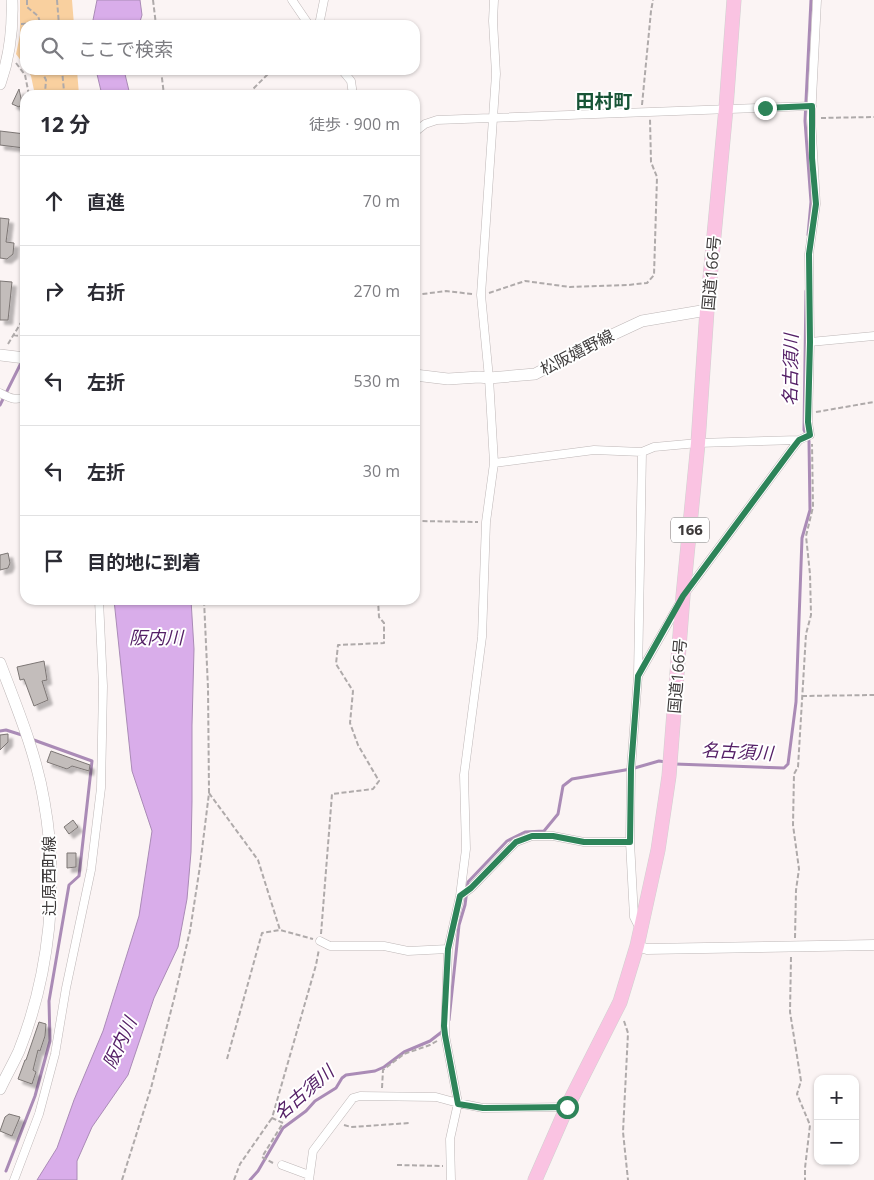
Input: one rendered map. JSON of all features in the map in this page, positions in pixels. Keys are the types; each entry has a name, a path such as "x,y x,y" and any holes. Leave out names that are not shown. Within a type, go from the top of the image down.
{"highway":[{"name":"国道166号","path":"535,1180 567,1107 620,1002 640,930 658,850 669,776 734,0"}],"main road":[{"path":"0,3 12,0 11,35 8,56 0,84"},
{"name":"松阪嬉野線","path":"420,376 448,379 535,374 584,348 642,322 707,310"},
{"path":"1,357 20,358"},
{"name":"辻原西町線","path":"0,663 30,745 39,778 48,822 51,862 51,901 44,953 32,1013 18,1053 0,1089"}],"street":[{"path":"292,0 306,20"},
{"path":"320,20 324,0"},
{"path":"451,1180 450,1139 458,1104 444,1026 448,949 460,896 466,850 464,775 482,637 486,522 494,463 489,378 481,295 496,74 493,21 494,0"},
{"path":"494,463 594,450 642,452 654,447 698,443 800,440 810,435 808,413 810,342 809,254 816,204 811,118 808,106 817,0"},
{"path":"346,75 351,82 352,90"},
{"path":"420,128 437,120 808,106"},
{"path":"810,342 874,336"},
{"path":"0,394 12,399 20,399"},
{"path":"638,676 683,596 800,440"},
{"path":"640,930 634,917 630,842 631,769 638,676 642,452"},
{"path":"14,1180 39,1114 56,1054 66,988 93,854 102,780 103,686 98,605"},
{"path":"460,896 471,888 516,842 532,836 553,836 584,842 630,842"},
{"path":"320,941 330,946 384,946 408,950 448,949"},
{"path":"636,946 647,948 874,945"},
{"path":"282,1165 309,1178 314,1151 352,1098 360,1096 436,1097 458,1104 483,1108 567,1107"}],"path":[{"path":"27,0 27,7 38,16 40,20"},
{"path":"57,0 59,20"},
{"path":"153,0 155,20"},
{"path":"420,294 446,291 481,295 525,280 570,287 628,285 647,283 654,275 657,177 651,162 646,112 653,0"},
{"path":"8,56 20,68"},
{"path":"23,75 28,90"},
{"path":"44,75 46,80 45,90"},
{"path":"62,75 64,90"},
{"path":"162,75 163,90"},
{"path":"252,90 267,75"},
{"path":"811,118 874,116"},
{"path":"1,357 20,324"},
{"path":"13,335 20,336"},
{"path":"808,413 874,402"},
{"path":"805,1180 810,1125 798,1094 802,1081 790,1012 791,947 795,938 796,890 799,869 793,825 794,774 798,767 806,634 811,616 810,574 806,536 813,507 812,441 810,435"},
{"path":"420,521 486,522"},
{"path":"122,1180 151,1088 190,931 209,793 208,688 204,605"},
{"path":"234,1180 240,1164 272,1118 316,966 320,941 332,794 373,789 379,781 358,746 350,723 353,691 336,664 338,645 384,643 384,624 379,616 378,605"},
{"path":"802,696 874,695"},
{"path":"209,793 258,860 280,930"},
{"path":"227,1059 262,933 280,930 320,941"},
{"path":"620,1002 628,1033 624,1132 628,1180"},
{"path":"381,1096 383,1070 404,1054 430,1045 445,1034"},
{"path":"268,1160 262,1157 283,1123 272,1118"},
{"path":"335,1122 351,1126 410,1123"},
{"path":"397,1165 451,1166"}],"shaded area":[{"path":"20,0 72,0 74,20 20,20"},
{"path":"20,35 20,59 16,54"},
{"path":"77,75 79,90 34,90 31,76"}],"water":[{"path":"97,0 140,0 142,15 140,20 93,20"},
{"path":"97,75 125,75 129,90 101,90"},
{"name":"阪内川","path":"115,605 191,605 194,649 191,852 187,899 178,947 154,998 128,1075 92,1127 77,1161 77,1180 37,1180 57,1148 74,1100 103,1031 139,916 152,831 132,771"}],"building":[{"path":"19,89 20,106 19,107 12,104"},
{"path":"0,131 20,133 20,148 0,145"},
{"path":"0,218 9,219 6,242 14,243 13,254 7,259 0,258"},
{"path":"0,281 12,282 8,320 0,320"},
{"path":"8,553 10,563 8,568 0,570 0,555"},
{"path":"44,661 47,680 42,681 48,700 34,706 24,679 20,680 17,667"},
{"path":"8,734 8,742 0,750 0,735"},
{"path":"51,751 90,765 89,771 72,766 67,769 47,762"},
{"path":"73,820 78,827 69,834 64,827"},
{"path":"67,853 76,853 76,867 67,868"},
{"path":"39,1022 46,1024 45,1036 40,1051 38,1050 33,1070 36,1072 32,1084 18,1079"},
{"path":"9,1114 20,1117 12,1136 0,1131 5,1117"}],"waterway":[{"name":"名古須川","path":"808,235 811,202 805,121 811,0"},
{"name":"名古須川","path":"675,764 784,768 788,764 796,702 802,538 810,510 809,441 804,430 806,291"},
{"path":"0,405 20,365"},
{"path":"0,731 6,730 25,736"},
{"path":"6,1171 35,1096 50,1041 49,1001 69,885 79,876 92,761 31,739"},
{"name":"名古須川","path":"449,1020 459,925 465,905 468,882 507,841 525,832 544,831 558,814 563,786 572,779 631,769 659,761 666,762"},
{"name":"名古須川","path":"250,1180 258,1171 283,1128 306,1111 315,1101 336,1088 342,1078 346,1075 375,1071 384,1067 404,1052 430,1041 443,1031"}],"district":[{"name":"田村町","path":"604,101"}],"route":[{"path":"567,1107 483,1108 458,1104 444,1026 448,949 460,896 471,888 516,842 532,836 553,836 584,842 630,842 631,769 638,676 683,596 799,440 810,435 808,422 810,342 809,254 816,204 812,158 812,106 765,108"}]}
